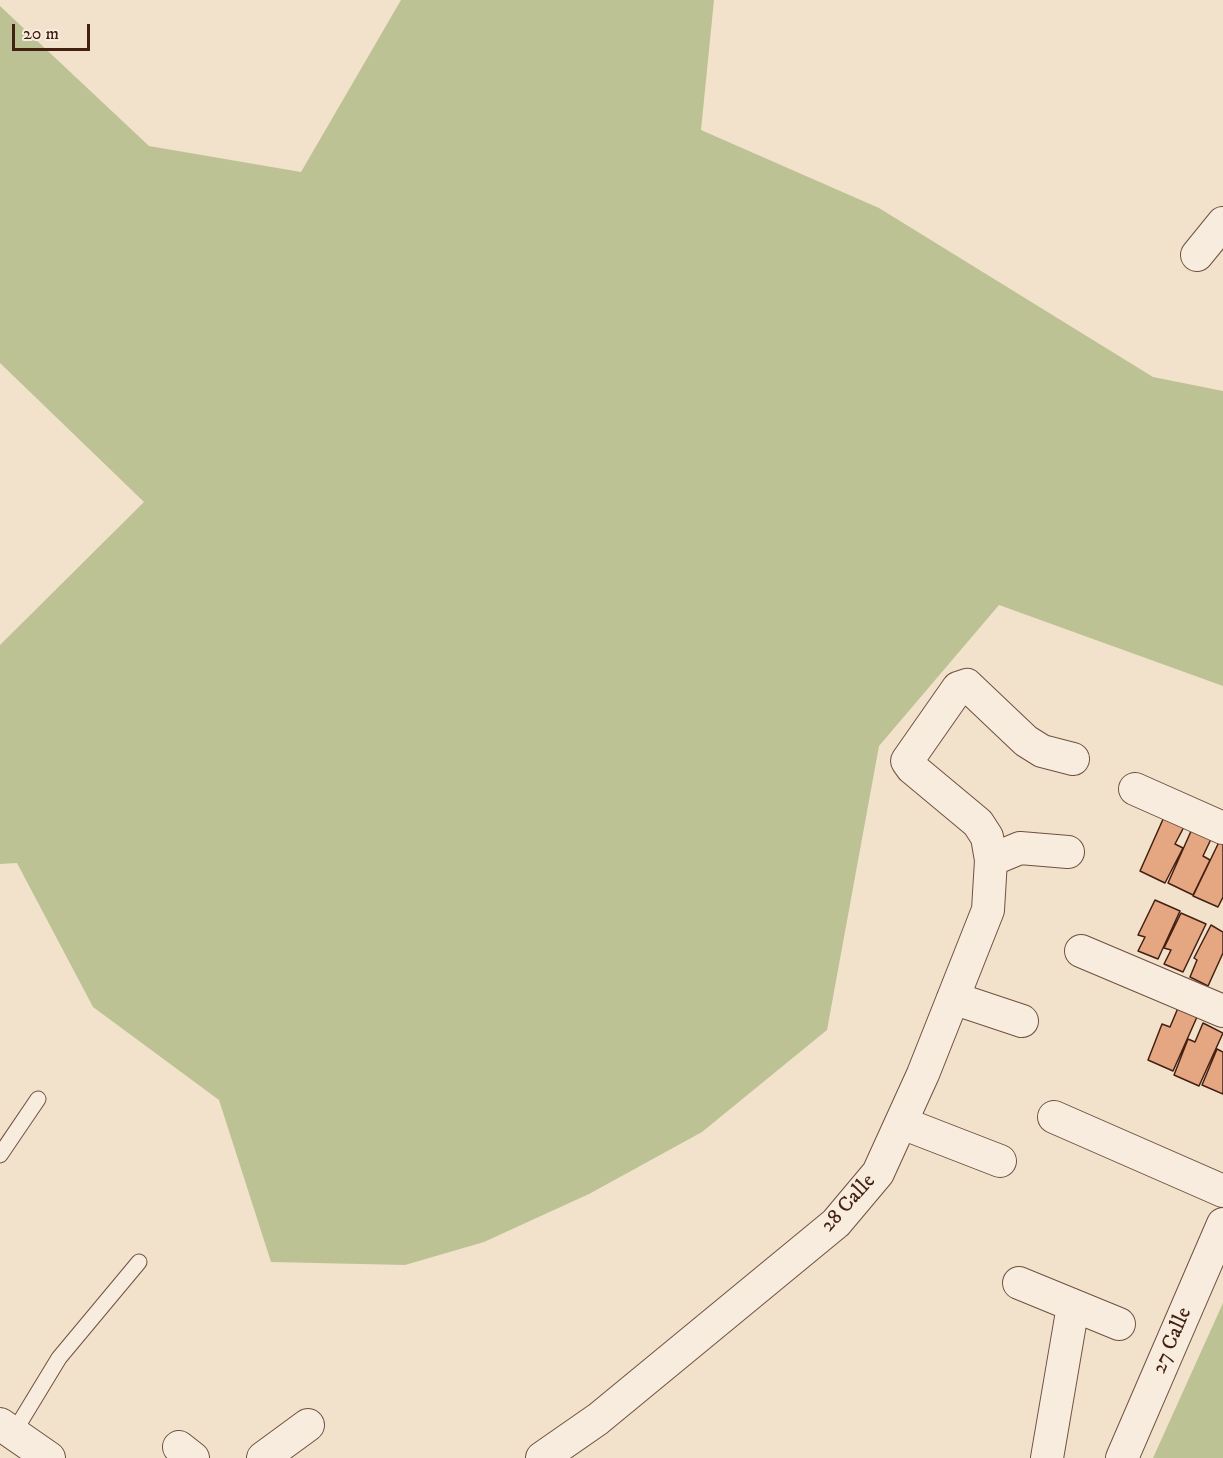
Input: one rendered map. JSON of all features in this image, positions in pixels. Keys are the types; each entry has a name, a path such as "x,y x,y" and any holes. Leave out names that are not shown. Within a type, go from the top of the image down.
{"street":[{"path":"1197,255 1223,223"},
{"path":"1068,852 1020,848 989,849 978,823 912,768 907,761 958,688 967,685 1026,741 1042,751 1072,759"},
{"path":"1135,789 1223,828"},
{"name":"28 Calle","path":"542,1458 598,1419 836,1223 878,1173 902,1123 988,910 989,849"},
{"path":"1081,951 1223,1011"},
{"path":"953,998 1022,1021"},
{"path":"1054,1117 1223,1191"},
{"path":"902,1123 1000,1161"},
{"name":"27 Calle","path":"1122,1458 1223,1224"},
{"path":"1019,1283 1119,1324"},
{"path":"1047,1458 1073,1306"},
{"path":"263,1458 308,1425"},
{"path":"7,1428 50,1458"}],"lane":[{"path":"0,1155 38,1099"},
{"path":"7,1428 59,1358 139,1262"}],"green space":[{"path":"401,0 714,0 701,130 879,208 1153,377 1223,391 1223,686 999,605 879,746 827,1030 702,1132 589,1194 484,1242 405,1265 271,1262 219,1100 93,1007 17,863 0,864 0,645 144,502 0,363 0,6 149,146 301,172"},
{"path":"1223,1303 1223,1458 1153,1458"}],"building":[{"path":"1164,817 1185,825 1175,844 1183,848 1165,883 1140,871"},
{"path":"1192,829 1212,837 1203,856 1210,860 1193,895 1168,883"},
{"path":"1219,842 1223,844 1223,897 1218,907 1193,896"},
{"path":"1155,900 1180,911 1158,959 1138,951 1145,937 1138,935"},
{"path":"1181,913 1206,924 1183,972 1164,964 1171,950 1164,948"},
{"path":"1211,925 1223,932 1223,953 1208,986 1190,977 1197,960 1194,958"},
{"path":"1178,1008 1197,1017 1173,1071 1148,1060 1162,1024 1170,1027"},
{"path":"1203,1023 1223,1033 1199,1086 1174,1075 1188,1039 1195,1042"},
{"path":"1217,1049 1223,1052 1223,1094 1202,1085"}]}
